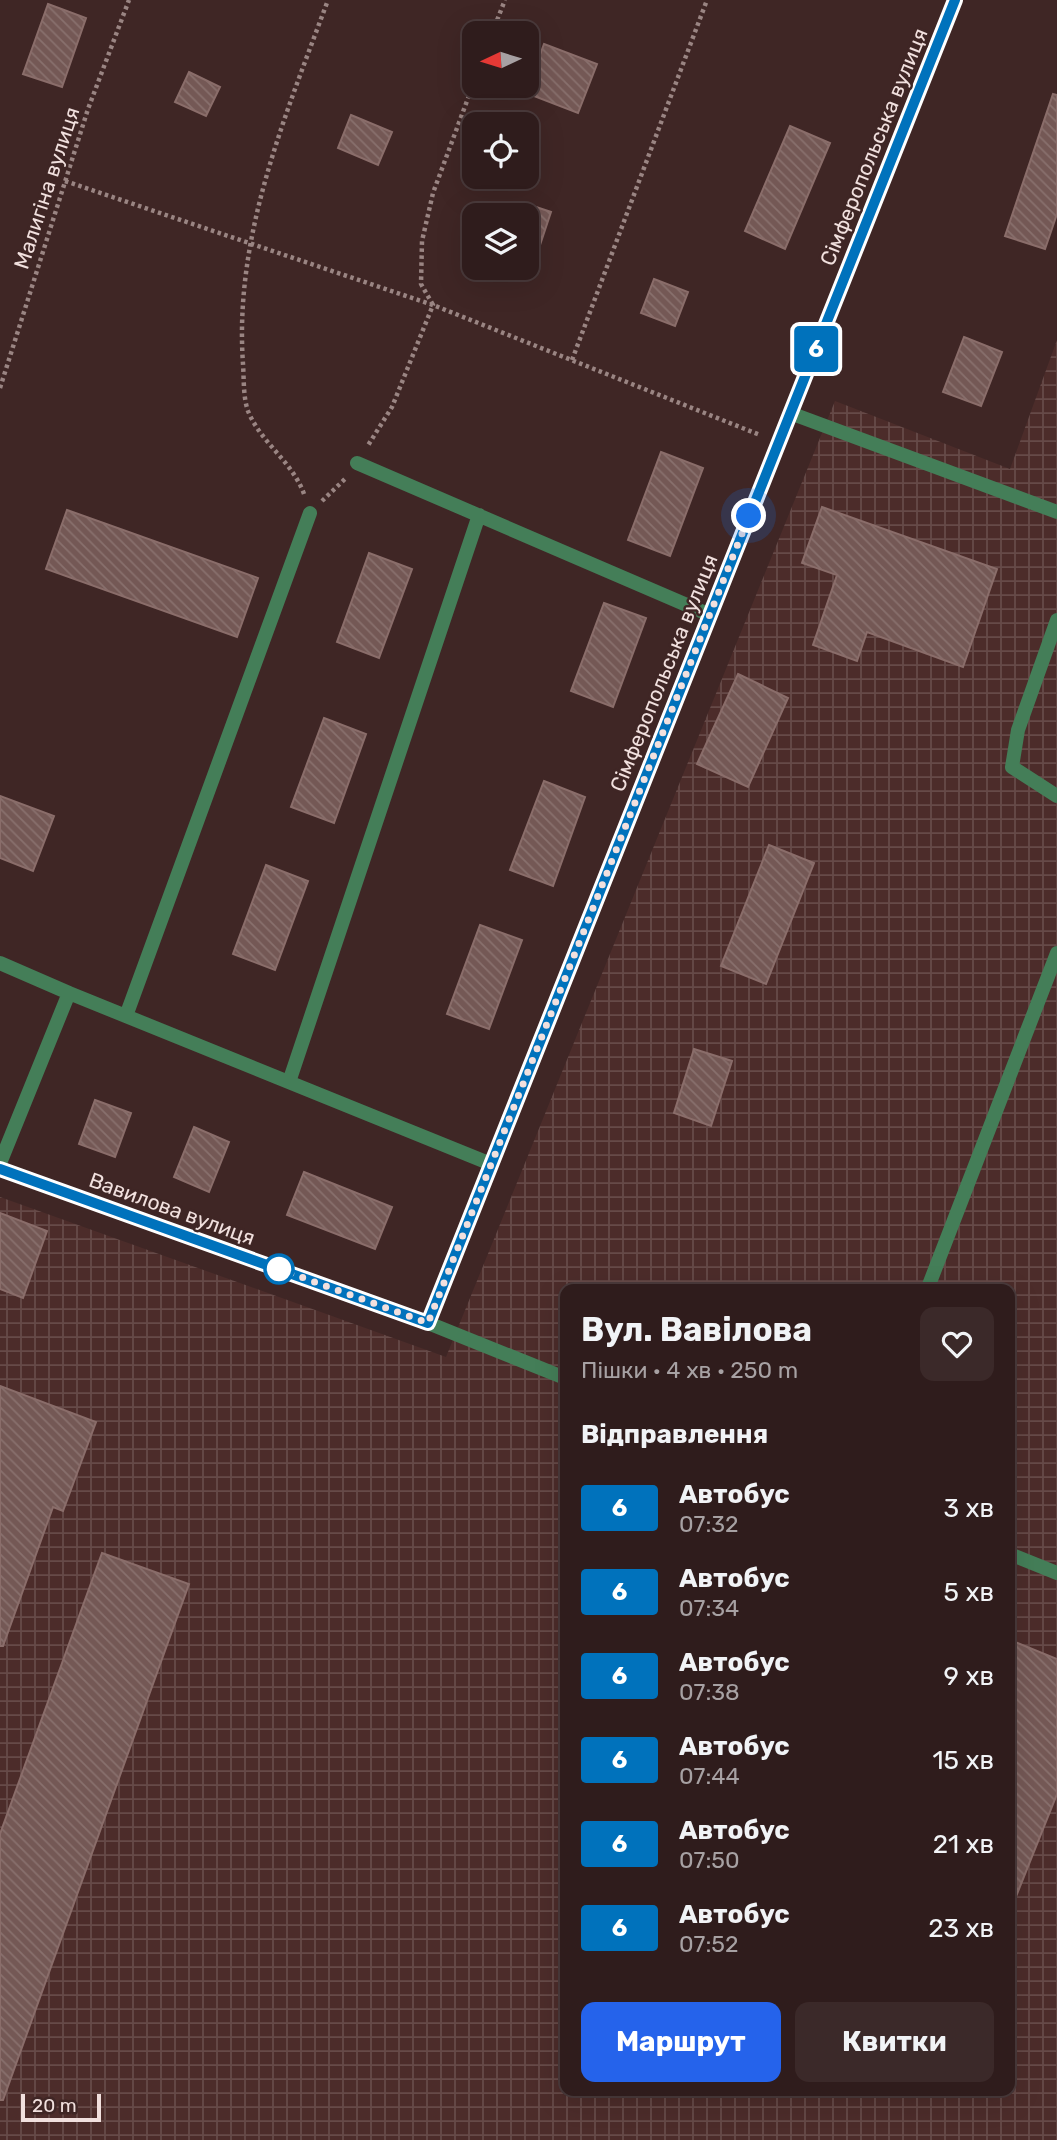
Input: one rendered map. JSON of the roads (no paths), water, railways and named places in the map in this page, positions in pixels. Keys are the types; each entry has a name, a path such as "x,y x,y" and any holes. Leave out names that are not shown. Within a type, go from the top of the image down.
{"street":[{"name":"Сімферопольська вулиця","path":"428,1323 955,0"},
{"path":"790,413 1057,512"},
{"path":"356,463 710,615"},
{"path":"126,1016 310,513"},
{"path":"289,1082 479,515"},
{"path":"1057,620 1018,730 1012,767 1057,796"},
{"path":"929,1284 1057,953"},
{"path":"0,963 491,1164"},
{"path":"0,1163 69,993"},
{"name":"Вавилова вулиця","path":"0,1169 428,1323 560,1376"},
{"path":"1015,1556 1057,1573"}]}
